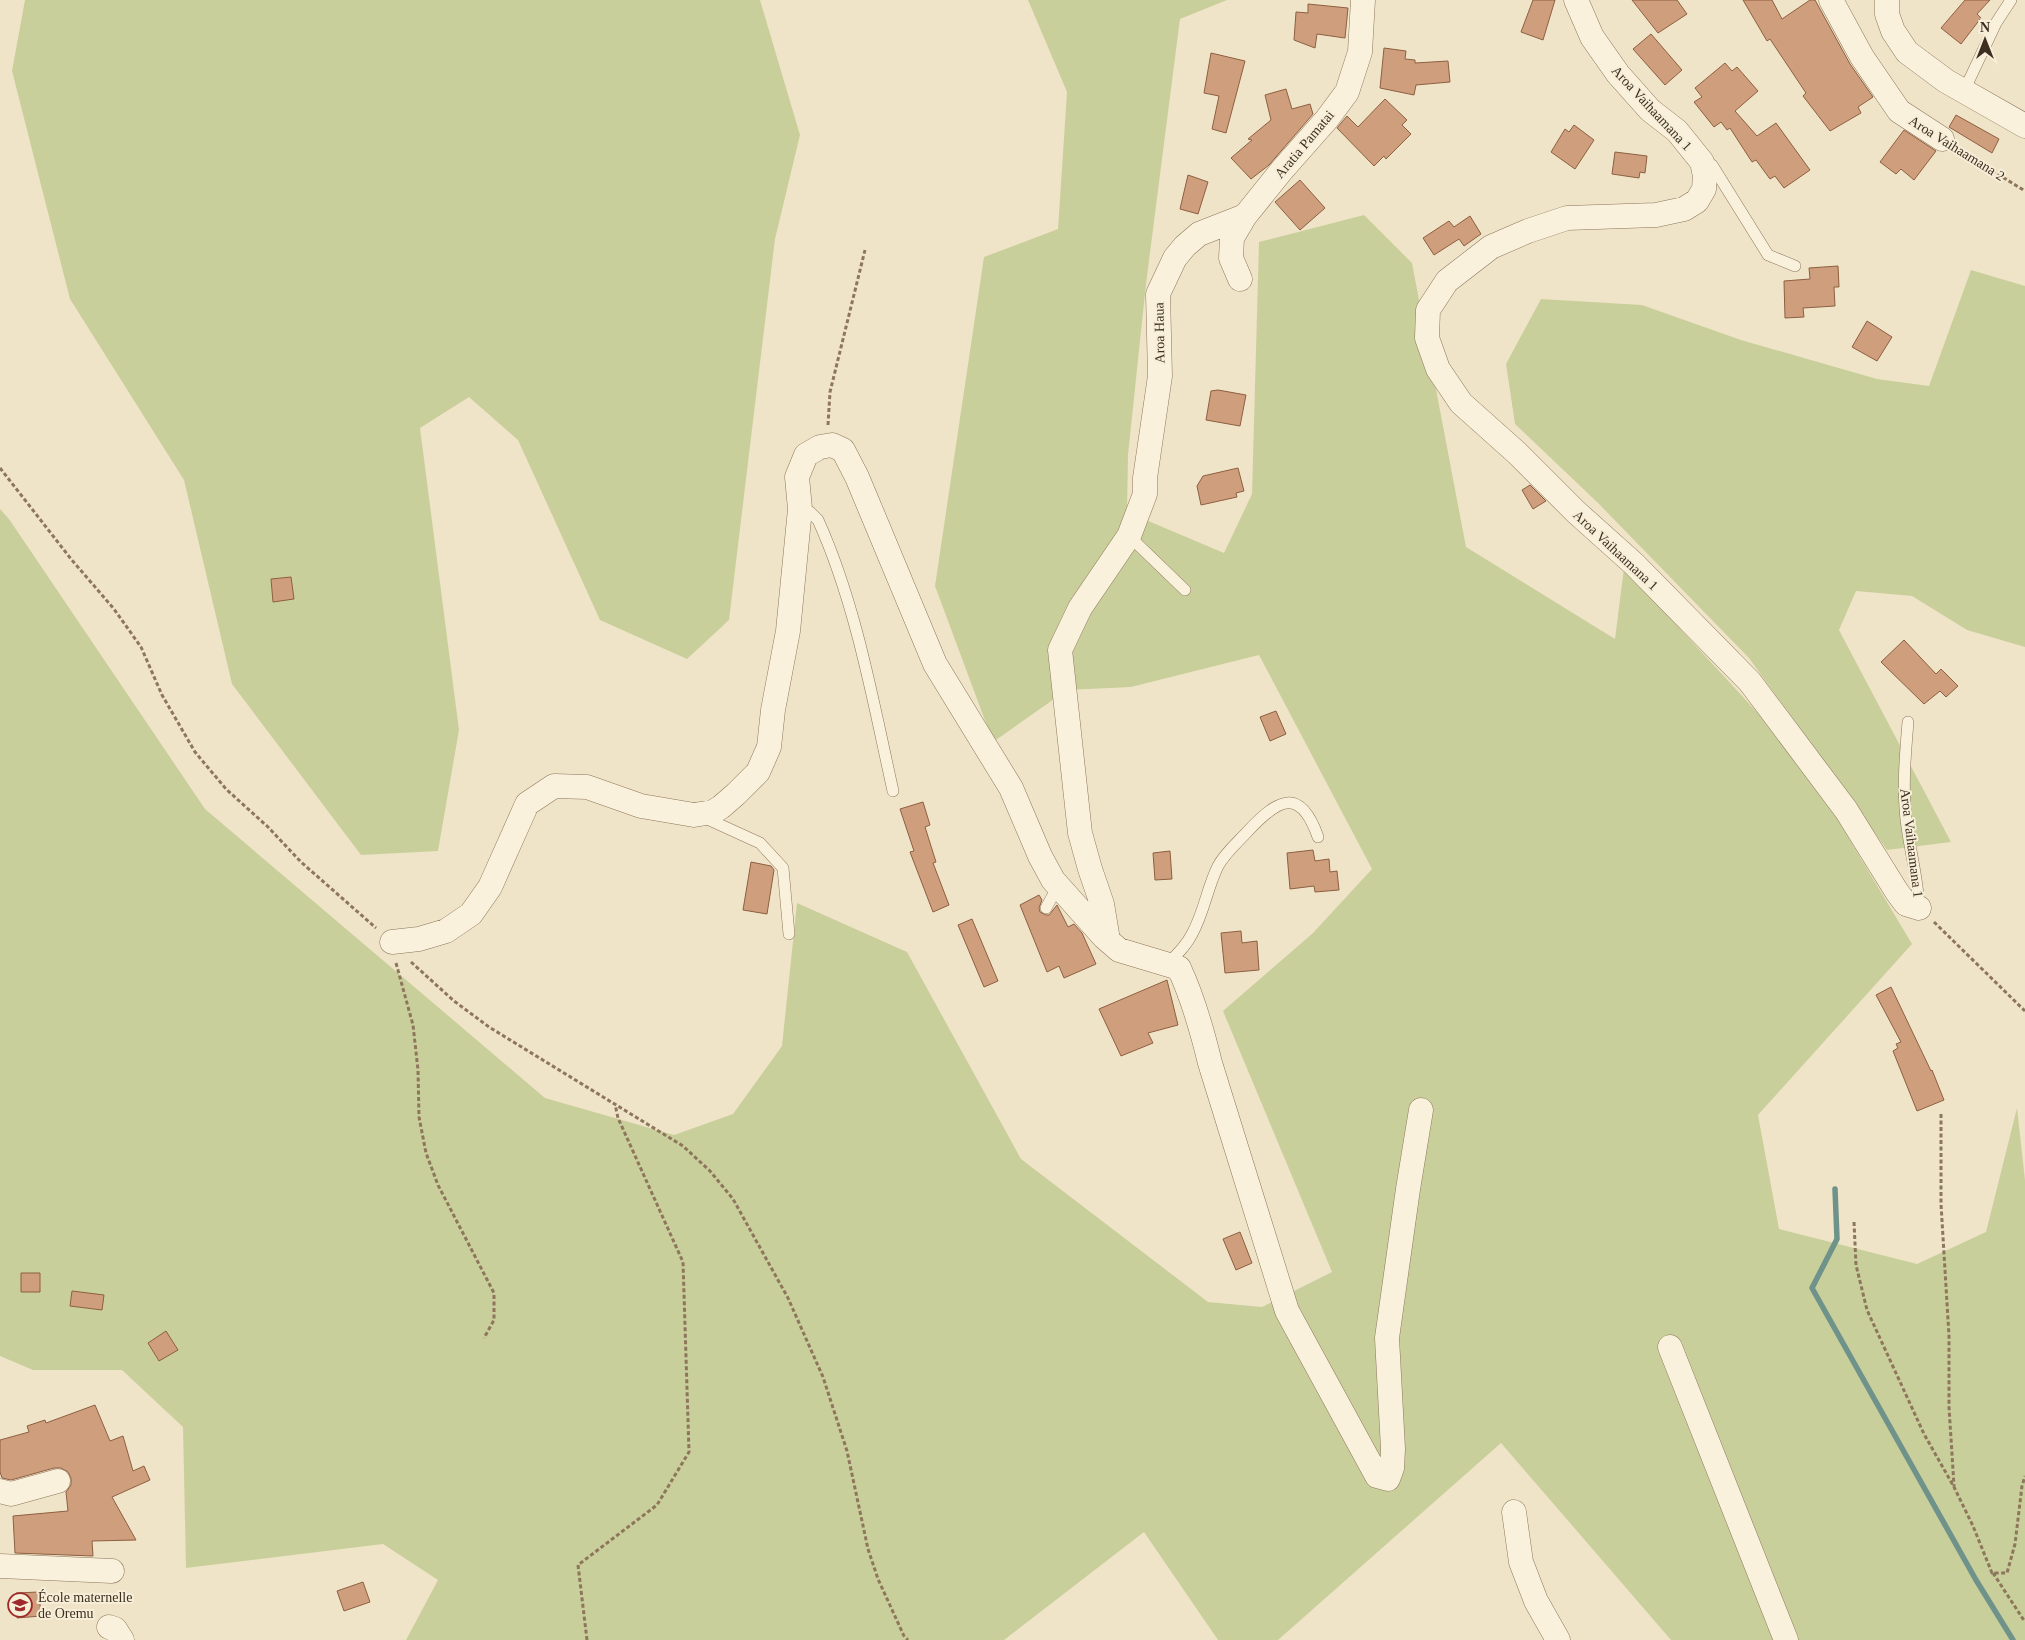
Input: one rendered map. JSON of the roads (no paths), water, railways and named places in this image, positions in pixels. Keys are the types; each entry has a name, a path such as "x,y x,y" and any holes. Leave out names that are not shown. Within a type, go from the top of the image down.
{"street":[{"name":"Aratia Pamatai","path":"1240,279 1231,258 1232,238 1245,216 1327,119 1347,92 1360,52 1363,0"},
{"name":"Aroa Vaihaamana 1","path":"1576,0 1592,37 1618,74 1650,110 1677,131 1702,162 1705,176 1704,189 1698,201 1684,209 1656,215 1567,218 1528,231 1491,247 1447,281 1428,310 1427,338 1438,369 1461,403 1517,453 1576,512 1634,564 1750,682 1846,810 1889,882 1906,904 1919,908"},
{"name":"Aroa Vaihaamana 2","path":"1831,0 1862,57 1899,111 1942,139"},
{"path":"1887,0 1887,14 1893,31 1907,52 1946,81 2025,126"},
{"name":"Aroa Haua","path":"1108,941 1102,904 1080,832 1060,650 1080,608 1129,536 1145,494 1145,478 1160,376 1158,294 1175,258 1184,246 1200,234 1245,216"},
{"path":"391,940 419,939 446,931 471,914 490,887 528,804 554,786 587,787 642,806 697,815 713,812 721,807 758,772 768,747 788,631 800,509 798,477 806,455 820,447 832,445 843,450 857,477 935,664 1011,788 1040,856 1058,886 1108,941 1119,950 1151,961 1168,963 1179,968 1203,1032 1210,1062 1287,1311 1376,1476 1388,1479 1392,1468 1393,1449 1387,1338 1421,1110"},
{"path":"1670,1347 1786,1640"},
{"path":"0,1491 11,1494 58,1481"},
{"path":"1514,1512 1521,1562 1536,1602 1558,1640"},
{"path":"0,1566 112,1571"}],"lane":[{"path":"1964,91 1996,23 2011,0"},
{"name":"Aroa Vaihaamana 1","path":"1702,162 1712,165 1768,255 1795,266"},
{"path":"800,509 810,512 818,520 842,582 877,717 892,791"},
{"path":"1129,536 1185,590"},
{"name":"Aroa Vaihaamana 1","path":"1908,722 1904,790 1907,826 1918,883 1919,908"},
{"path":"1168,963 1184,949 1194,932 1219,865 1232,848 1266,812 1278,805 1291,803 1303,808 1310,817 1318,837"},
{"path":"697,815 760,843 782,868 789,934"},
{"path":"1046,908 1058,886"}],"waterway":[{"path":"1835,1189 1837,1239 1812,1288 1976,1580 2013,1640"}],"place":[{"name":"École maternelle de Oremu","path":"20,1605"}]}
